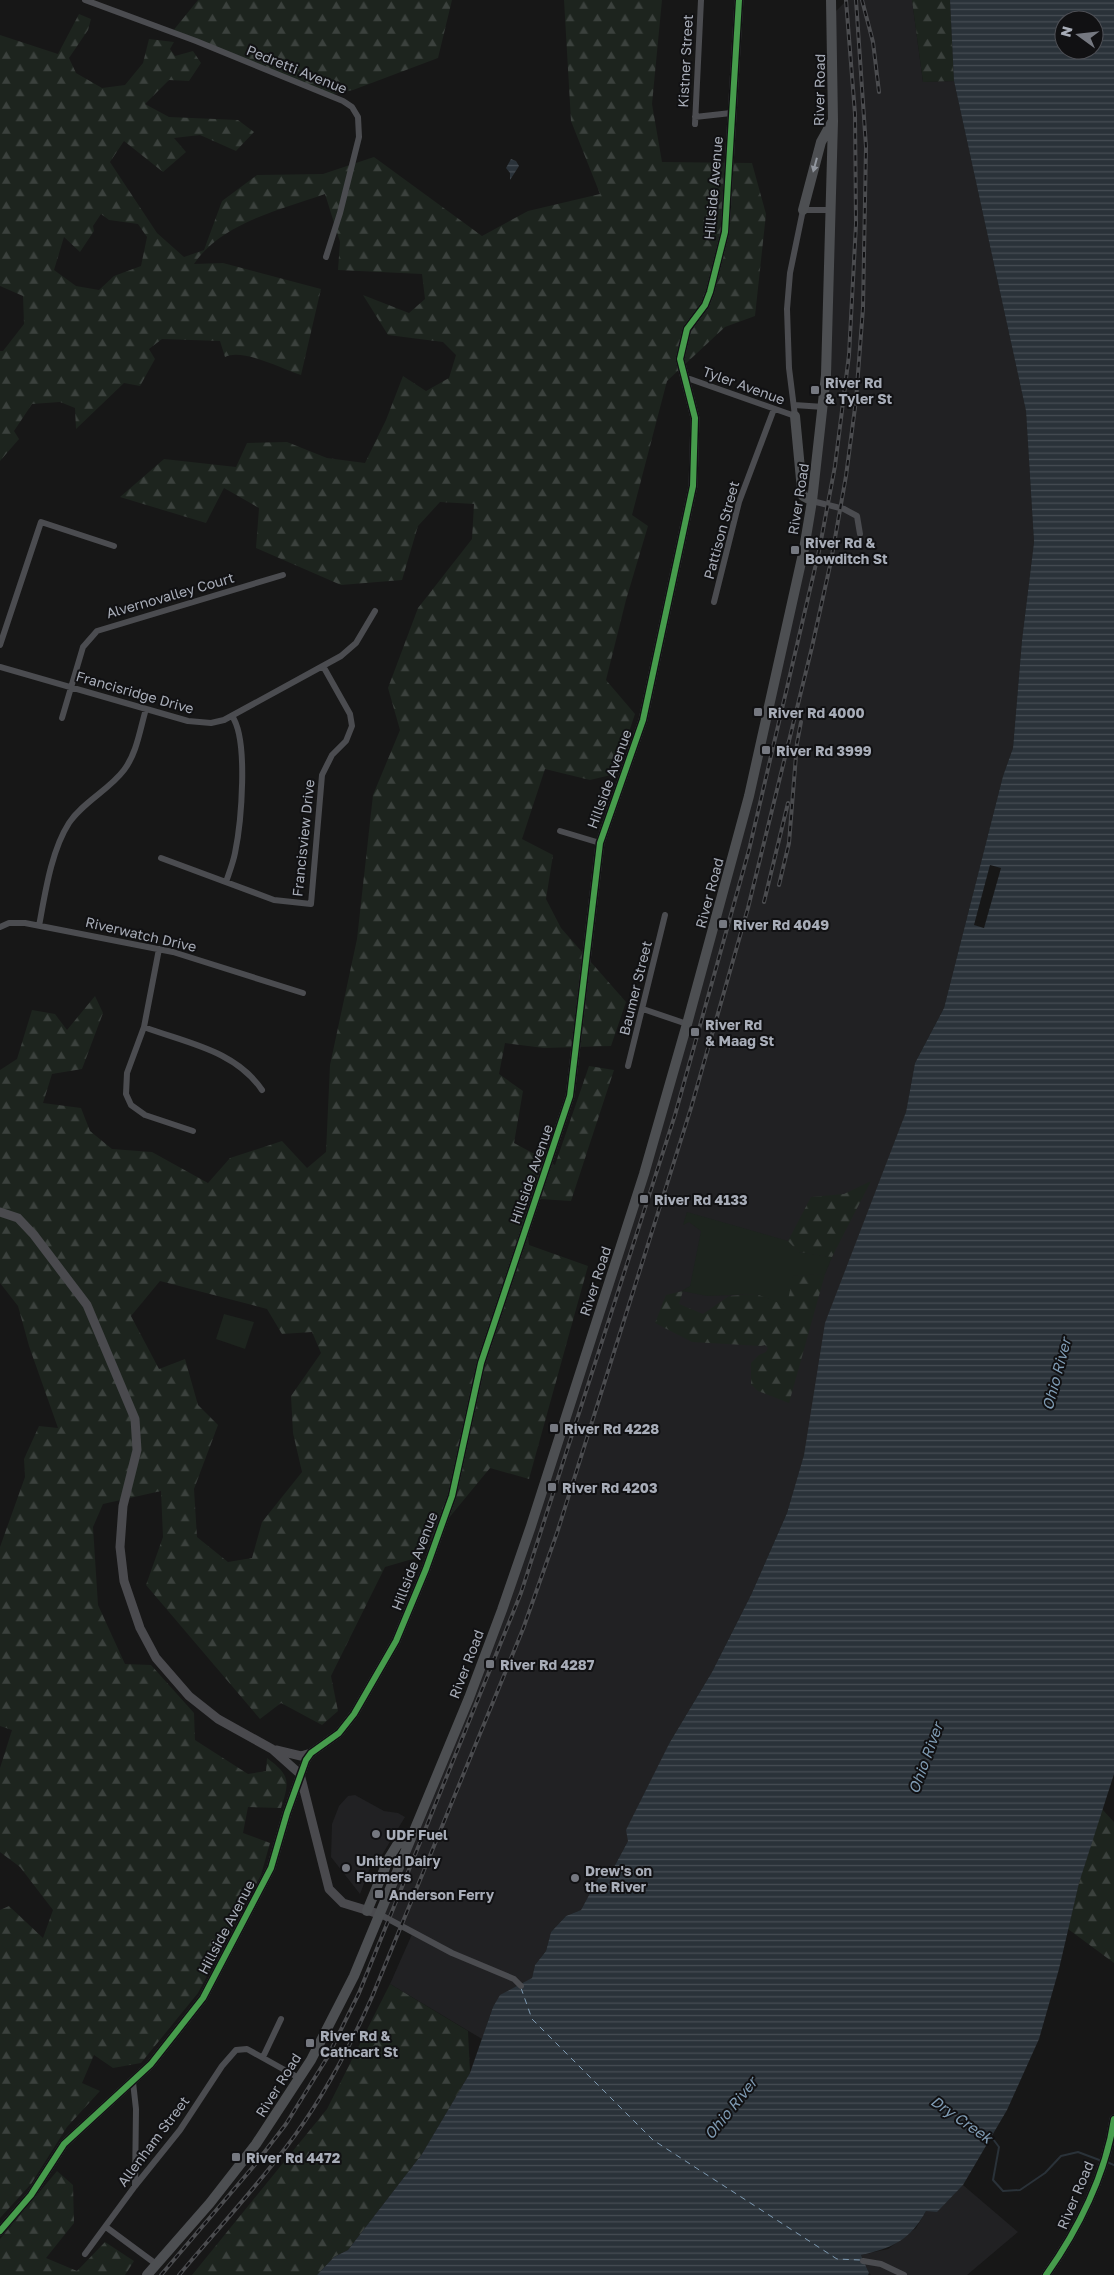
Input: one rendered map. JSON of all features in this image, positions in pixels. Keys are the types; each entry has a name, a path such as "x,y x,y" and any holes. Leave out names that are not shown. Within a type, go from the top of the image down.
{"main road":[{"name":"River Road","path":"147,2275 233,2175 299,2078 341,2004 469,1698 531,1526 644,1174 688,1024 748,796 804,549 812,501 824,406 832,210 831,0"},
{"path":"803,210 821,142 833,121"},
{"path":"795,411 803,496 812,501"},
{"path":"368,1911 389,1858 397,1845 412,1836"}],"street":[{"name":"Pedretti Avenue","path":"88,0 205,45 343,101 352,107 359,123 359,137 340,213 326,257"},
{"name":"Kistner Street","path":"701,0 695,120 732,113"},
{"name":"Hillside Avenue","path":"0,2231 31,2195 71,2135 133,2082 151,2064 203,1998 272,1868 300,1774 311,1753 328,1742 346,1725 396,1641 426,1569 452,1496 481,1363 570,1096 600,842 643,720 689,510 696,464 696,433 695,418 680,359 684,337 705,305 710,292 725,232 739,0"},
{"path":"795,411 786,335 790,272 803,210 832,210"},
{"name":"Tyler Avenue","path":"685,380 690,379 774,409 795,411 824,406"},
{"name":"Pattison Street","path":"714,602 739,502 774,409"},
{"path":"812,501 844,509 857,516 860,534"},
{"path":"0,645 42,522 114,546"},
{"name":"Alvernovalley Court","path":"62,718 83,647 97,631 283,575"},
{"name":"Francisridge Drive","path":"0,667 146,709 202,723 217,722 232,716 341,656 356,643 375,611"},
{"name":"Francisview Drive","path":"161,858 274,900 311,904 322,775 332,755 346,742 352,726 350,714 323,666"},
{"path":"39,926 50,875 66,828 77,814 118,777 128,764 146,709"},
{"path":"226,882 236,851 243,759 240,734 232,716"},
{"path":"560,831 600,842"},
{"name":"Baumer Street","path":"628,1066 644,1009 665,915"},
{"name":"Riverwatch Drive","path":"0,927 17,923 39,926 159,949 303,994"},
{"path":"159,949 144,1027 126,1074 125,1088 130,1105 146,1115 193,1131"},
{"path":"644,1009 688,1024"},
{"path":"144,1027 231,1059 248,1072 262,1090"},
{"path":"0,1212 18,1218 87,1305 136,1419 137,1450 123,1506 120,1547 128,1597 143,1636 166,1671 189,1696 218,1719 272,1749 291,1755 301,1756 311,1753"},
{"path":"272,1749 300,1774 330,1889 343,1903 379,1914 452,1953 514,1979 521,1986"},
{"path":"291,1802 307,1802"},
{"path":"282,2019 262,2057 299,2078"},
{"name":"Allenham Street","path":"85,2254 135,2186 192,2114 222,2066 236,2050 244,2048 262,2057"},
{"path":"133,2082 136,2109 135,2186"},
{"name":"River Road","path":"1046,2275 1064,2249 1086,2208 1099,2173 1114,2119"},
{"path":"106,2227 156,2264"},
{"path":"863,2261 881,2264 904,2275"}],"shaded area":[{"path":"847,0 912,0 923,82 954,81 1026,411 1034,542 1022,640 1013,748 1003,776 944,1008 915,1063 906,1112 787,1513 751,1595 712,1672 670,1742 628,1841 613,1869 603,1870 581,1910 566,1916 551,1932 546,1951 535,1965 532,1978 493,2007 482,2039 390,1984 413,1932 379,1914 469,1698 644,1174 723,893 804,549 821,428 833,14"},
{"path":"355,1795 384,1811 398,1813 405,1817 382,1855 370,1868 360,1894 331,1857 332,1824 339,1806 348,1796"},
{"path":"963,2185 1018,2232 967,2275 871,2275 869,2273 861,2255 888,2249 916,2228 926,2211 937,2211"}],"green space":[{"path":"198,0 452,0 438,58 353,90 328,95 172,32"},
{"path":"564,0 662,0 652,104 662,162 752,163 766,214 755,316 725,327 667,381 632,515 648,526 626,600 606,680 635,714 615,774 590,780 545,769 522,839 553,855 546,899 561,928 626,1002 611,1046 544,1048 505,1043 499,1074 523,1091 514,1143 555,1165 589,1066 614,1070 571,1201 524,1198 529,1245 588,1266 529,1479 490,1468 416,1558 385,1567 331,1676 338,1711 322,1725 281,1703 260,1719 146,1585 163,1537 161,1491 103,1504 93,1527 98,1605 125,1664 151,1665 194,1713 195,1740 248,1774 266,1771 267,1758 284,1774 287,1785 281,1808 248,1807 243,1833 270,1843 261,1875 198,1993 141,2063 113,2068 94,2055 82,2083 100,2091 67,2127 31,2184 0,2218 0,1910 9,1906 43,1938 53,1910 20,1867 0,1852 0,1768 12,1730 0,1726 0,1547 25,1477 24,1459 39,1426 58,1428 29,1346 18,1306 0,1283 0,1070 17,1059 32,1010 55,1014 67,1030 95,996 103,1013 82,1069 52,1074 43,1103 81,1108 90,1131 112,1149 152,1152 208,1183 230,1158 282,1141 307,1168 326,1152 330,1065 357,939 373,795 400,730 388,688 418,608 472,539 474,504 440,502 418,526 402,580 341,585 256,548 259,508 224,488 206,523 120,497 164,459 236,467 247,443 287,442 327,458 365,463 386,420 403,376 426,391 449,378 456,355 443,342 388,335 363,295 409,313 425,299 422,274 338,270 340,242 325,194 271,212 235,228 206,250 194,264 223,263 321,289 301,375 252,357 233,355 225,357 220,341 162,339 149,349 155,359 140,386 124,383 76,429 75,408 60,402 32,404 14,431 19,439 0,461 0,351 3,351 24,324 23,296 0,286 0,35 58,54 79,14 91,19 88,30 69,58 76,73 102,88 125,85 143,63 149,39 174,42 170,49 175,56 193,51 201,63 189,81 169,80 145,104 169,117 238,120 254,132 236,151 200,135 174,138 186,152 163,172 124,141 110,162 157,233 184,257 204,250 222,201 257,175 323,174 374,157 482,236 528,211 600,194 571,121","holes":["101,214 109,220 138,224 147,237 141,266 114,276 99,290 76,286 54,270 64,237 80,252 94,231 93,226","160,1281 267,1309 282,1334 312,1332 321,1353 291,1396 293,1433 302,1472 262,1522 252,1558 228,1562 197,1537 194,1489 218,1425 198,1405 185,1359 159,1369 131,1316"]},
{"path":"912,0 950,0 954,81 923,82"},
{"path":"871,1181 832,1257 799,1252 788,1241 811,1197 844,1194"},
{"path":"687,1212 788,1241 799,1252 832,1257 825,1274 793,1276 791,1308 756,1294 707,1296 682,1291 690,1286 701,1231 689,1222 683,1225"},
{"path":"825,1274 789,1403 758,1391 751,1384 751,1363 759,1355 766,1352 768,1348 765,1345 692,1342 655,1323 666,1295 683,1291 679,1304 703,1314 729,1296 756,1294 790,1307 788,1300 793,1276"},
{"path":"224,1314 254,1322 245,1349 216,1339"},
{"path":"1102,1809 1114,1822 1114,1963 1068,1929 1079,1883"},
{"path":"390,1984 468,2031 470,2073 422,2154 348,2250 334,2257 317,2275 192,2275 327,2109"},
{"path":"57,2171 73,2185 74,2223 46,2258 77,2271 105,2242 134,2261 125,2275 0,2275 0,2239"}],"water":[{"name":"Ohio River","path":"950,0 1114,0 1114,1774 1079,1883 1059,1969 1039,2039 1007,2110 963,2185 937,2212 926,2211 914,2229 900,2241 891,2246 861,2255 869,2273 868,2275 317,2275 334,2257 348,2250 422,2154 470,2073 493,2007 500,1995 532,1978 535,1965 546,1951 551,1932 566,1916 581,1910 603,1869 613,1869 628,1841 626,1830 670,1742 712,1672 751,1595 787,1513 804,1455 825,1323 906,1112 915,1063 944,1008 1003,776 1013,748 1022,640 1034,542 1026,411 954,81"},
{"path":"511,159 516,161 519,166 510,180 510,173 506,168"}],"pier":[{"path":"990,865 1001,868 984,928 974,925"}],"waterway":[{"name":"Dry Creek","path":"990,2135 999,2147 993,2180 1003,2191 1020,2190 1045,2173 1061,2156 1078,2152 1102,2161"},
{"name":"Dry Creek","path":"1107,2162 1114,2165"}],"ferry route":[{"path":"521,1988 532,2019 653,2140 837,2259 860,2260"}],"railway":[{"path":"161,2275 253,2167 286,2124 327,2058 359,1993 521,1593 675,1115 749,850 819,551 835,466 849,355 856,224 855,114 846,0"},
{"path":"179,2275 261,2179 300,2129 334,2074 372,1997 523,1629 557,1533 691,1108 748,908 812,647 831,561 846,476 856,400 863,308 866,147 856,0"},
{"path":"862,0 873,42 879,92"},
{"path":"779,885 789,843 797,743 801,722"},
{"path":"764,902 788,803"}],"cycle path":[{"path":"0,2231 31,2195 64,2144 151,2064 203,1998 271,1868 287,1813 306,1760 311,1753 339,1733 354,1714 396,1641 426,1569 452,1496 481,1363 570,1096 600,843 643,720 693,486 695,418 680,359 687,329 705,305 710,292 725,232 739,0"},
{"path":"1046,2275 1058,2258 1089,2201 1104,2160 1114,2119"}],"place":[{"name":"River Rd & Tyler St","path":"815,390"},
{"name":"River Rd & Bowditch St","path":"795,550"},
{"name":"River Rd 4000","path":"758,712"},
{"name":"River Rd 3999","path":"766,750"},
{"name":"River Rd 4049","path":"723,924"},
{"name":"River Rd & Maag St","path":"695,1032"},
{"name":"River Rd 4133","path":"644,1199"},
{"name":"River Rd 4228","path":"554,1428"},
{"name":"River Rd 4203","path":"552,1487"},
{"name":"River Rd 4287","path":"490,1664"},
{"name":"UDF Fuel","path":"376,1834"},
{"name":"United Dairy Farmers","path":"346,1868"},
{"name":"Drew's on the River","path":"575,1878"},
{"name":"Anderson Ferry","path":"379,1894"},
{"name":"River Rd & Cathcart St","path":"310,2043"},
{"name":"River Rd 4472","path":"236,2157"}]}
